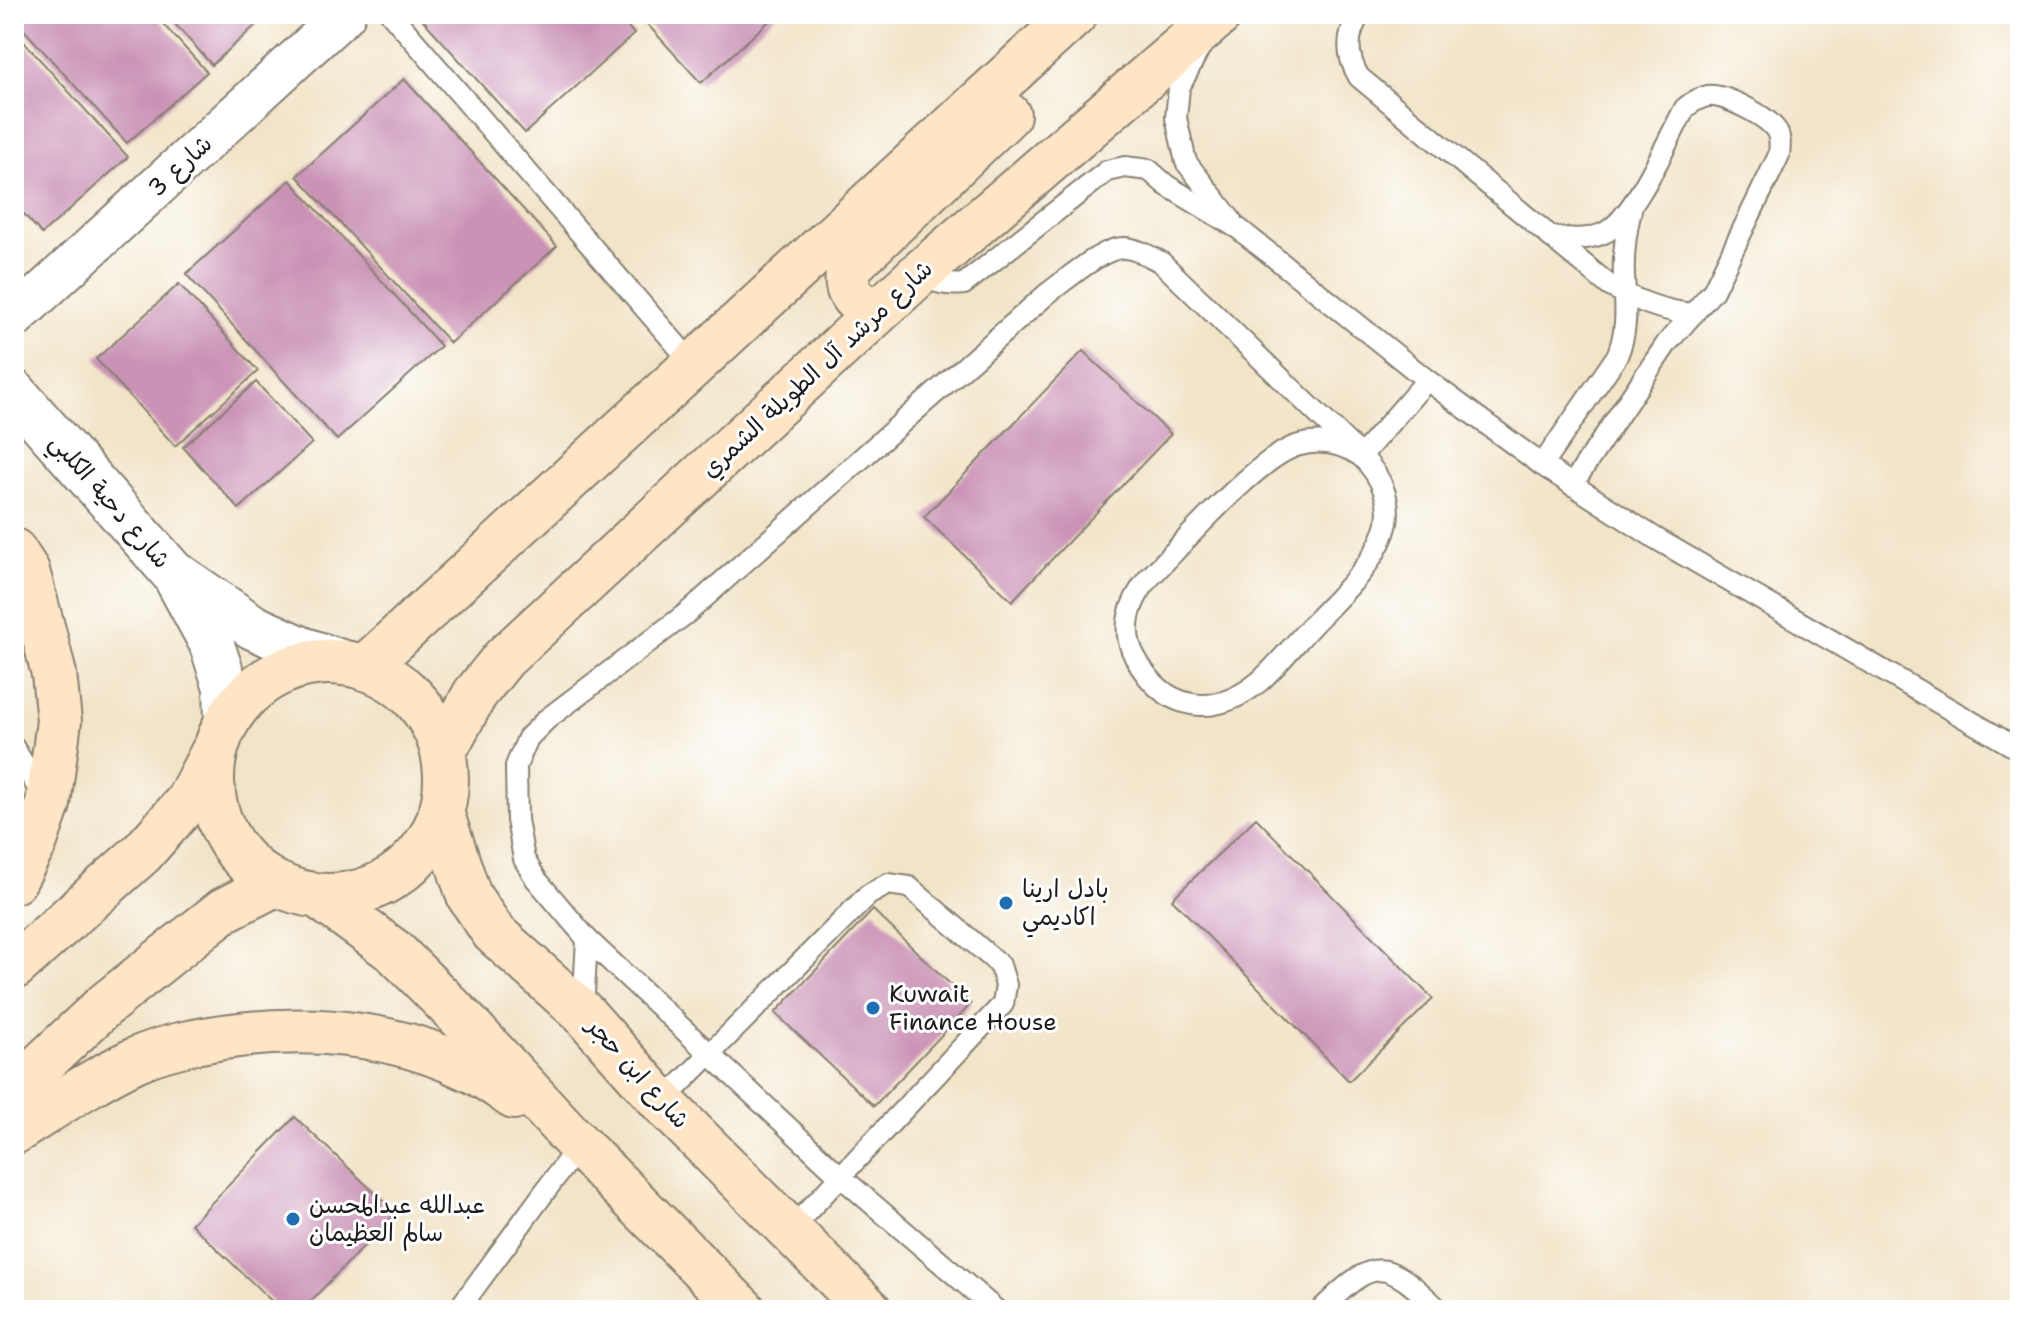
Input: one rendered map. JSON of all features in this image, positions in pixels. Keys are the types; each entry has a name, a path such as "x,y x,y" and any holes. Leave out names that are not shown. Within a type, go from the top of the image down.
{"main road":[{"name":"شارع مرشد آل الطويلة الشمري","path":"444,751 475,694 504,658 919,274 1218,16"},
{"path":"354,665 693,364 1057,20"},
{"path":"884,306 873,308 853,298 847,288 846,277 850,266 1003,121 1034,79 1057,20"},
{"path":"14,551 27,571 54,674 59,721 48,804 34,844 14,881"},
{"path":"14,967 142,853 187,802 222,733 245,697 274,675 308,663 354,665 378,672 408,691 431,719 444,751 448,783 442,815 424,850 395,877 358,893 318,896 296,892 275,884 243,860 221,825 212,787 222,733"},
{"name":"شارع ابن حجر","path":"442,815 469,896 494,933 583,1013 662,1102 869,1310"},
{"path":"14,1090 105,1005 224,910 275,884"},
{"path":"318,896 395,952 743,1310"},
{"path":"14,1132 91,1083 136,1060 178,1044 262,1031 352,1033 422,1051 469,1068 570,1135"}],"street":[{"name":"شارع 3","path":"14,318 345,14"},
{"name":"شارع دحية الكلبي","path":"14,392 174,574 211,642 226,687 222,733"},
{"name":"شارع دحية الكلبي","path":"174,574 253,627 302,649 354,665"}],"lane":[{"path":"391,14 693,364"},
{"path":"1360,14 1352,26 1349,39 1352,66 1359,77 1610,286 1657,308 1693,314"},
{"path":"1218,16 1179,88 1176,118 1186,162 1239,229"},
{"path":"1551,237 1589,238 1606,232 1617,223 1632,204 1685,108 1695,100 1718,96 1757,115 1777,131 1779,155 1720,277 1667,343 1572,485"},
{"path":"919,274 949,286 964,284 1107,171 1125,167 1149,170 1166,185 1239,229 1427,380 1572,485 1655,538 2020,750"},
{"path":"1542,465 1617,356 1626,326 1624,249 1632,204"},
{"path":"996,1310 840,1176 587,939 536,879 524,859 515,796 516,766 528,738 547,719 687,613 1037,303 1089,262 1121,247 1138,250 1161,262 1361,456 1384,487 1388,508 1385,532 1354,580 1259,681 1212,706 1182,703 1165,693 1138,663 1129,646 1127,623 1134,597 1148,579 1247,479 1274,458 1295,446 1324,442 1347,447 1361,456"},
{"path":"1361,456 1427,380"},
{"path":"14,748 48,804"},
{"path":"662,1102 868,895 888,884 909,887 1000,965 1006,985 1003,1004 790,1230"},
{"path":"583,1013 587,939"},
{"path":"458,1310 570,1135"},
{"path":"1321,1310 1357,1277 1368,1271 1383,1270 1397,1273 1408,1280 1439,1310"}],"building":[{"path":"15,14 154,14 207,72 127,143 14,19"},
{"path":"166,14 268,14 212,65"},
{"path":"430,14 617,14 634,34 525,133 423,20"},
{"path":"638,14 777,14 701,83"},
{"path":"14,31 128,157 42,234 14,203"},
{"path":"404,79 557,246 450,343 297,176"},
{"path":"290,180 441,346 337,440 186,274"},
{"path":"179,284 258,371 175,446 96,359"},
{"path":"1083,351 1171,434 1012,601 924,517"},
{"path":"256,382 312,443 239,509 183,447"},
{"path":"1256,818 1433,999 1349,1081 1172,899"},
{"name":"Kuwait Finance House","path":"873,910 971,1004 874,1106 775,1013"},
{"name":"عبدالله عبدالمحسن سالم العظيمان","path":"295,1117 396,1213 302,1310 281,1310 191,1224"}],"place":[{"name":"بادل ارينا اكاديمي","path":"1006,903"},
{"name":"Kuwait Finance House","path":"873,1008"},
{"name":"عبدالله عبدالمحسن سالم العظيمان","path":"293,1219"}]}
